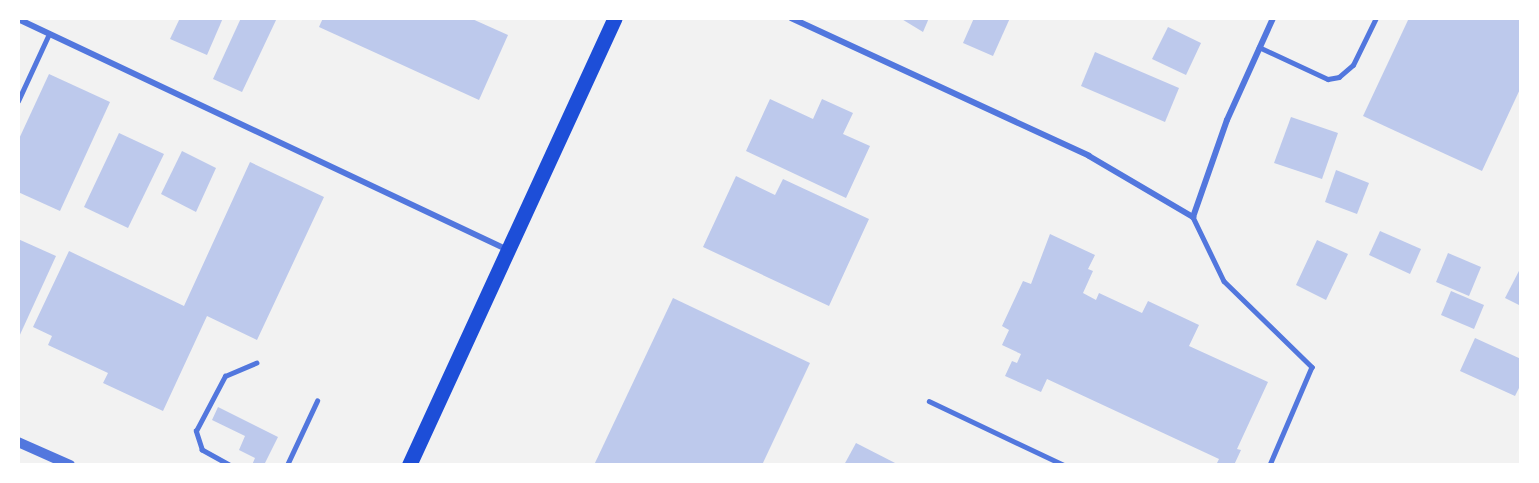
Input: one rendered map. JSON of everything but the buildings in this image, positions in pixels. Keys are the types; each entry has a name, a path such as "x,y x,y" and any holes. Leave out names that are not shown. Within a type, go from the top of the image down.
{"main road":[{"path":"409,465 615,18"}],"street":[{"path":"791,18 1089,156 1193,217 1227,120 1272,18"},
{"path":"18,19 508,250"},
{"path":"18,442 70,465"}],"lane":[{"path":"1259,47 1328,80 1339,77 1353,65 1376,18"},
{"path":"18,101 49,34"},
{"path":"1193,217 1224,281 1312,367 1270,465"},
{"path":"229,465 202,450 196,431 225,376 256,363"},
{"path":"287,465 317,401"},
{"path":"929,401 1064,465"}]}
